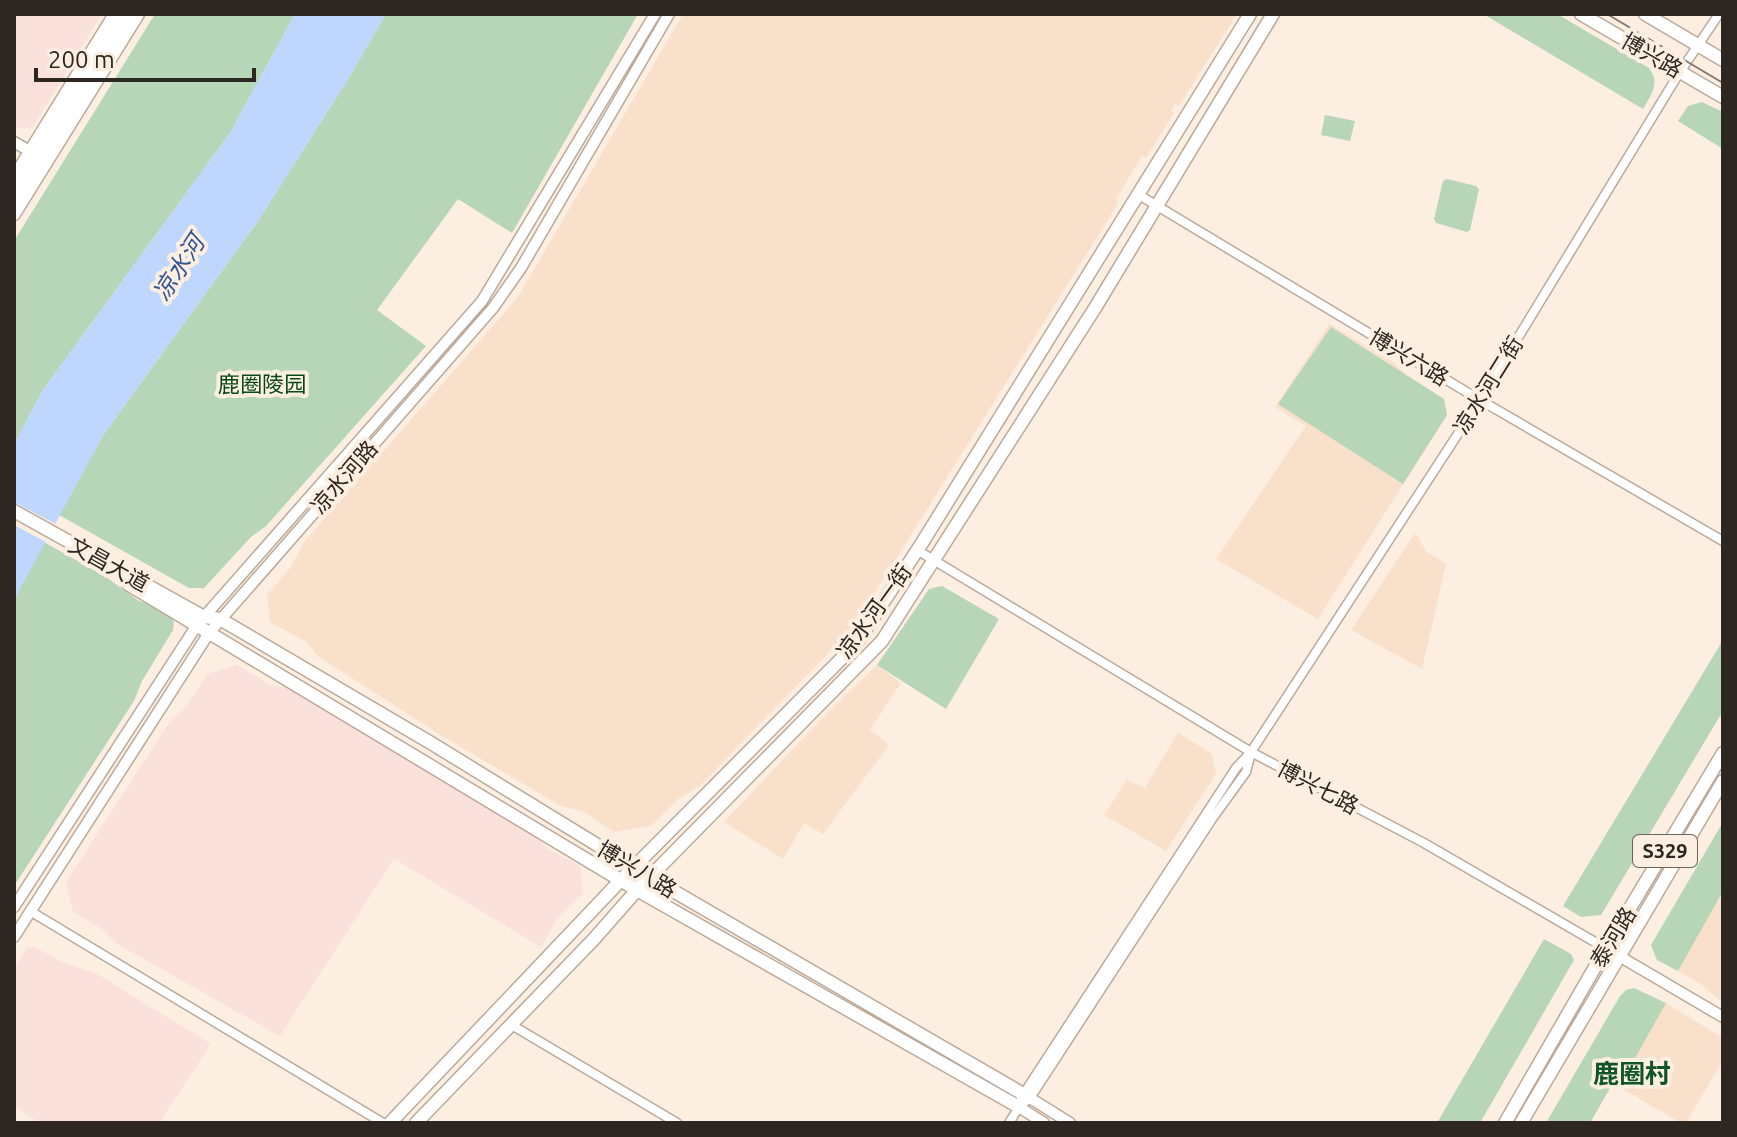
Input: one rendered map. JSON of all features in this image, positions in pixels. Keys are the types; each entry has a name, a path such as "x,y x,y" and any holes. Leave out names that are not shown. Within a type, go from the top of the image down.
{"main road":[{"path":"14,194 34,153 126,14"},
{"path":"14,214 138,14"},
{"name":"凉水河一街","path":"390,1123 621,880 856,644 1250,14"},
{"name":"凉水河一街","path":"416,1123 594,939 637,890 882,641 1095,308 1155,204 1273,14"},
{"name":"博兴路","path":"1581,14 1723,97"},
{"name":"博兴路","path":"1645,14 1723,60"},
{"name":"文昌大道","path":"14,511 201,621"},
{"name":"文昌大道","path":"14,520 65,543"},
{"path":"896,581 908,582 912,593"},
{"name":"博兴八路","path":"1019,1107 637,890 209,633 201,621 220,619 431,743 634,868 1026,1096"},
{"name":"泰河路","path":"1505,1123 1723,753"},
{"name":"泰河路","path":"1521,1123 1723,781"}],"street":[{"path":"14,176 34,153 114,14"},
{"name":"凉水河路","path":"14,907 201,621 482,301 655,14"},
{"name":"凉水河路","path":"14,937 209,633 493,308 521,268 669,14"},
{"name":"凉水河二街","path":"1009,1123 1246,772 1251,752 1480,400 1680,72 1719,14"},
{"path":"14,142 34,153"},
{"name":"博兴六路","path":"1139,195 1480,400 1723,541"},
{"name":"博兴七路","path":"917,550 1251,752 1424,843 1723,1017"},
{"path":"30,911 383,1123"},
{"path":"510,1024 677,1123"},
{"name":"博兴八路","path":"1026,1096 1070,1123"},
{"name":"博兴八路","path":"1019,1107 1044,1123"}],"shaded area":[{"path":"14,14 102,14 33,127 20,129 14,126"},
{"path":"683,14 1237,14 1179,106 1175,104 1171,111 1174,113 1146,158 1142,156 1116,199 1119,202 859,618 700,786 678,799 651,826 614,832 582,811 561,806 439,734 319,657 305,641 270,622 267,595 291,567 304,542 518,297"},
{"path":"1329,324 1393,362 1408,376 1444,399 1447,415 1318,619 1216,559 1306,426 1275,407"},
{"path":"1415,533 1427,552 1446,564 1422,669 1351,630"},
{"path":"237,665 269,684 293,690 531,832 548,849 580,866 583,893 557,920 541,947 394,859 280,1036 117,944 101,928 73,912 66,882 170,721 187,705 207,674"},
{"path":"877,665 901,683 870,730 889,745 823,834 804,823 783,859 724,822 831,709"},
{"path":"1178,733 1211,753 1216,774 1166,851 1104,815 1127,780 1145,788"},
{"path":"1718,898 1723,901 1723,1003 1678,971"},
{"path":"35,947 62,962 99,975 211,1044 159,1123 40,1123 14,1106 14,969 27,948"},
{"path":"1666,1003 1723,1038 1723,1060 1686,1123 1619,1087"}],"green space":[{"path":"155,14 295,14 230,133 43,390 14,444 14,241"},
{"name":"鹿圈陵园","path":"386,14 638,14 512,233 458,199 377,310 426,346 266,526 251,537 204,588 189,588 59,515 104,434 258,221"},
{"path":"1483,14 1557,14 1649,68 1654,79 1652,94 1643,109"},
{"path":"1702,102 1723,112 1723,149 1678,121 1688,106"},
{"path":"1325,115 1355,121 1350,141 1321,135"},
{"path":"1447,179 1479,189 1467,232 1436,223 1434,219 1443,181"},
{"path":"1331,327 1444,399 1447,415 1403,484 1278,404"},
{"path":"44,542 106,577 139,601 166,610 174,622 173,630 142,681 134,701 14,886 14,600"},
{"path":"942,586 999,619 946,709 877,665 929,589"},
{"path":"1723,640 1723,711 1601,915 1581,917 1563,906"},
{"path":"1723,822 1723,891 1678,971 1657,960 1651,945"},
{"path":"1544,939 1571,954 1574,960 1480,1123 1437,1123"},
{"path":"1634,988 1666,1003 1619,1087 1613,1083 1590,1123 1546,1123 1620,996"}],"water":[{"name":"凉水河","path":"295,14 386,14 258,221 104,434 14,600 14,444 43,390 230,133"}],"pier":[{"path":"14,502 58,525 48,543 14,525"}],"tram line":[{"path":"1607,14 1723,83"}],"district":[{"name":"鹿圈村","path":"1632,1074"}]}
